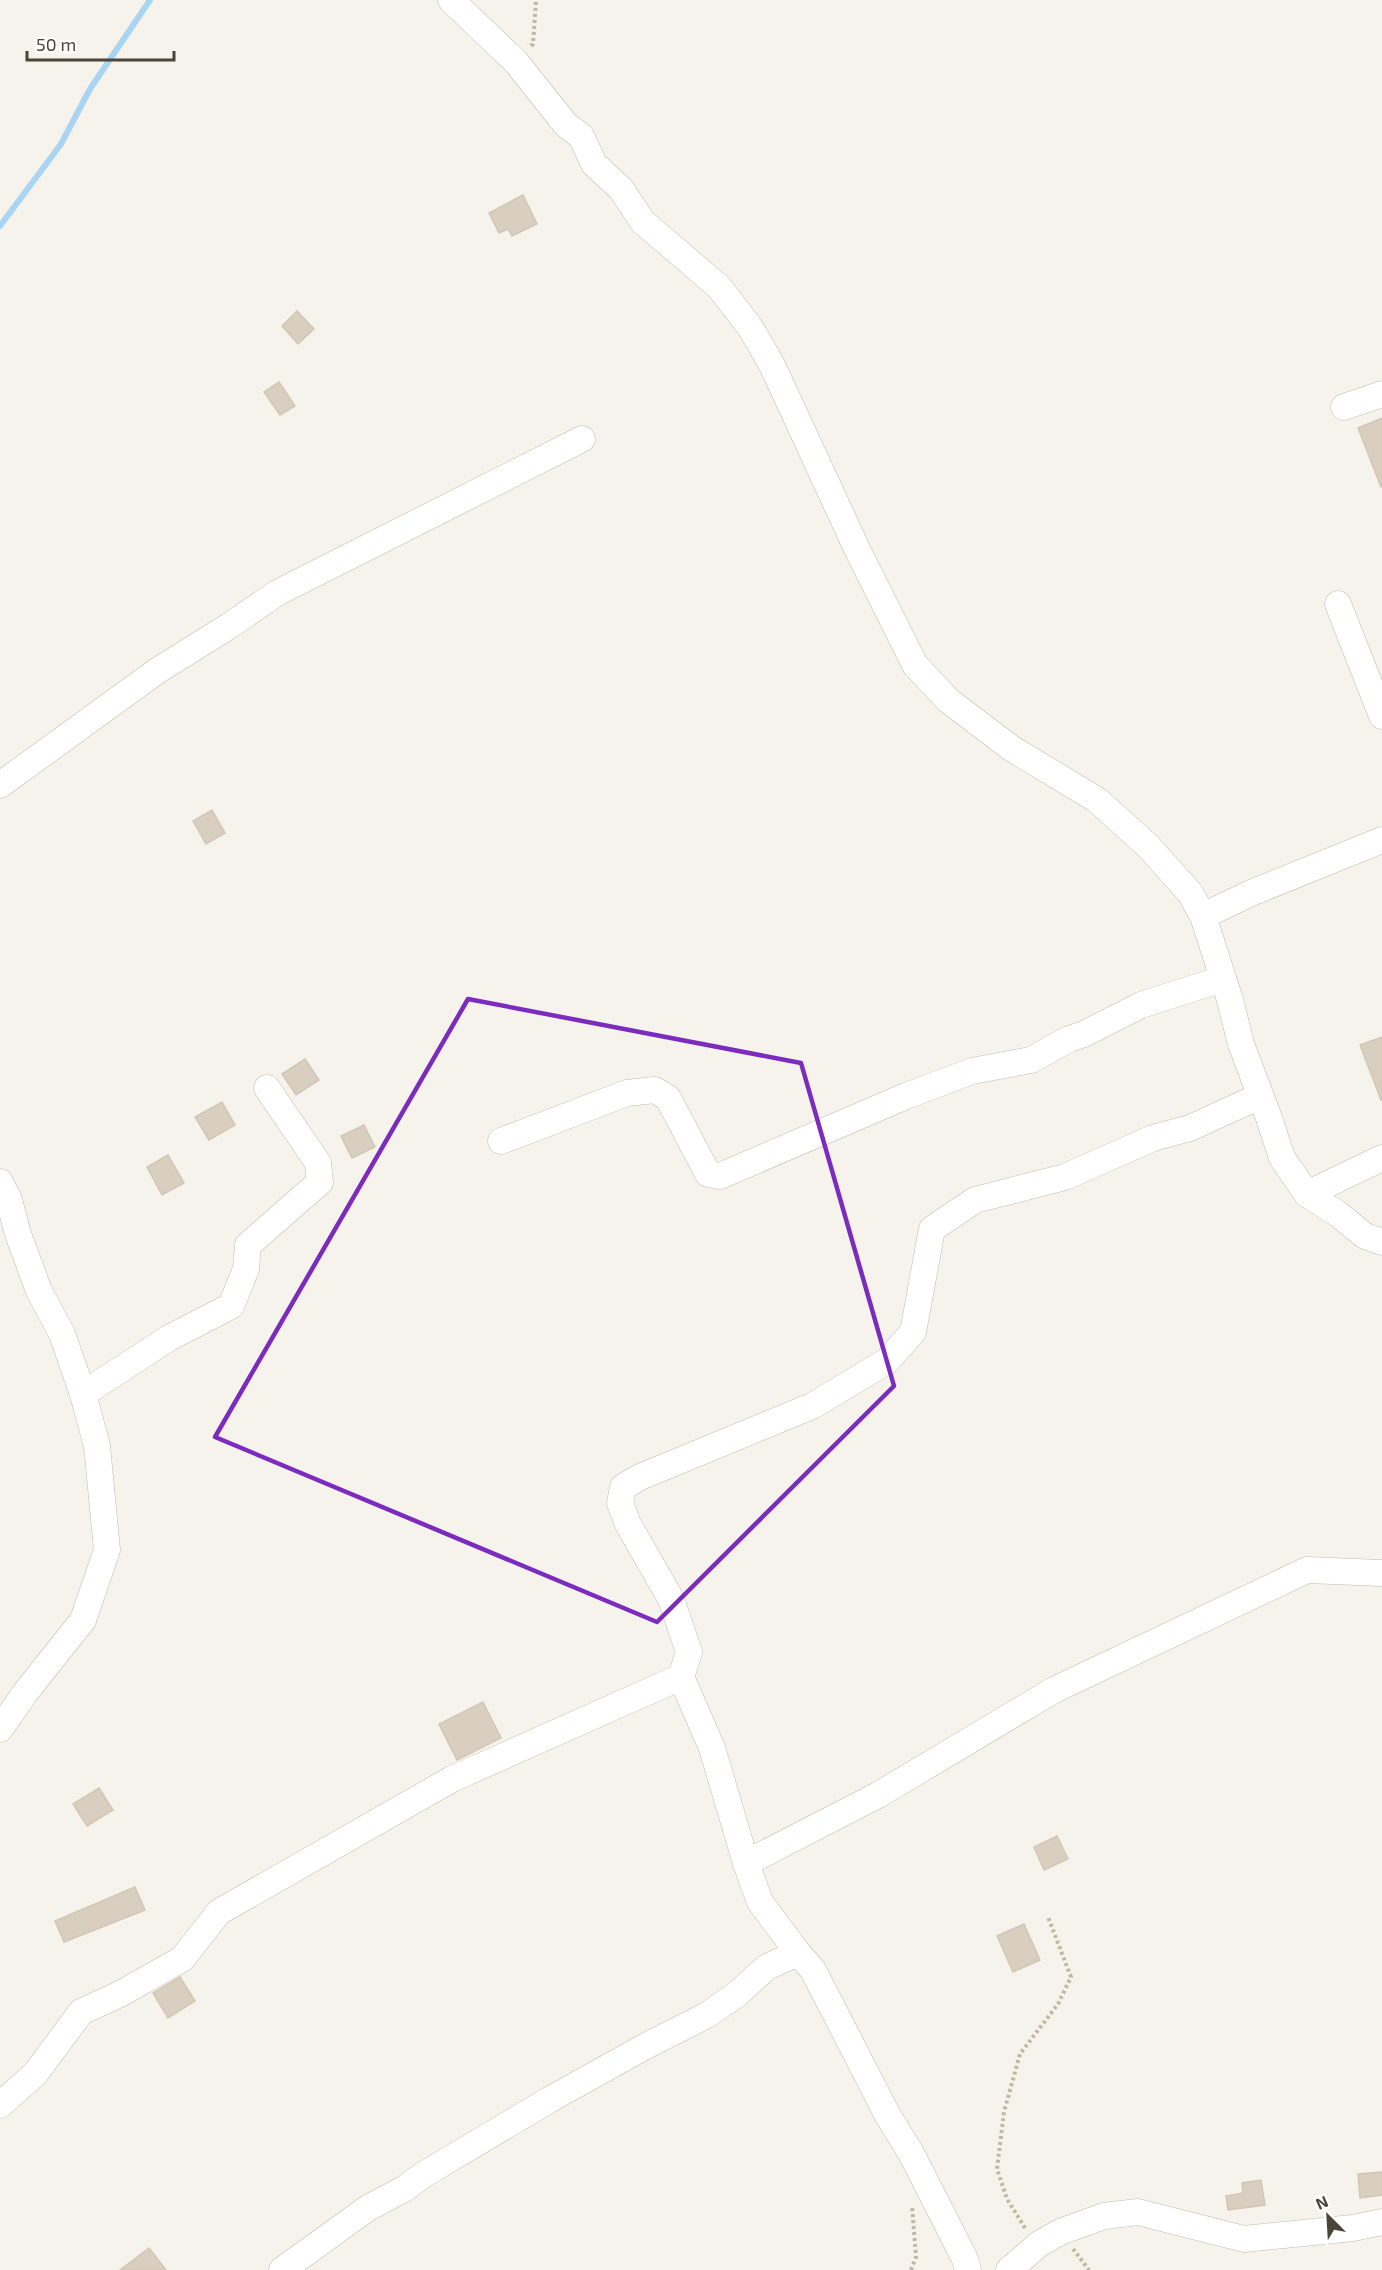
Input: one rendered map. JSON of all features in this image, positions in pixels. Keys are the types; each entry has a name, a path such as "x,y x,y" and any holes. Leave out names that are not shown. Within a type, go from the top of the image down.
{"street":[{"path":"451,0 488,38 516,62 566,124 580,136 594,164 621,189 643,222 719,287 750,327 772,365 858,551 915,665 949,701 1011,748 1096,800 1148,846 1190,893 1203,916 1230,1000 1241,1044 1282,1158 1306,1194 1338,1214 1365,1236 1382,1242"},
{"path":"1344,407 1382,394"},
{"path":"0,785 157,671 229,626 277,592 582,439"},
{"path":"1338,604 1382,716"},
{"path":"1203,916 1251,893 1382,840"},
{"path":"501,1141 627,1093 654,1090 668,1098 708,1174 720,1176 906,1096 972,1071 1031,1060 1069,1039 1084,1034 1142,1005 1222,979"},
{"path":"83,1394 170,1338 231,1306 246,1269 248,1245 320,1182 318,1163 267,1088"},
{"path":"968,2270 965,2259 929,2187 887,2114 813,1970 760,1902 712,1748 681,1677 689,1652 671,1599 628,1524 620,1503 624,1487 640,1477 812,1406 887,1361 913,1332 932,1229 975,1200 1065,1177 1153,1138 1190,1128 1260,1096"},
{"path":"1306,1194 1382,1158"},
{"path":"0,1182 9,1200 18,1234 39,1291 62,1334 83,1394 97,1446 107,1550 83,1620 25,1693 0,1729"},
{"path":"746,1863 878,1795 1054,1690 1307,1570 1382,1573"},
{"path":"0,2104 35,2074 81,2012 120,1994 182,1959 219,1912 452,1779 681,1677"},
{"path":"282,2270 368,2208 549,2100 707,2015 736,1995 767,1967 798,1953"},
{"path":"1009,2270 1039,2244 1076,2225 1104,2216 1138,2212 1244,2239 1353,2228 1382,2222"}],"path":[{"path":"516,62 533,44 536,0"},
{"path":"1039,2244 1030,2236 1007,2199 997,2169 1004,2112 1020,2054 1058,2004 1071,1977 1048,1917"},
{"path":"911,2270 916,2257 912,2197"}],"highlighted area":[{"path":"468,999 801,1063 894,1386 657,1622 215,1437"}],"building":[{"path":"523,195 537,224 512,236 508,229 499,233 489,213"},
{"path":"297,311 314,329 298,344 282,326"},
{"path":"279,382 295,406 280,415 264,392"},
{"path":"1382,418 1382,486 1381,487 1358,428"},
{"path":"212,810 225,833 206,844 193,821"},
{"path":"1382,1037 1382,1100 1381,1100 1360,1045"},
{"path":"305,1059 319,1080 296,1095 282,1074"},
{"path":"222,1102 235,1125 209,1140 195,1117"},
{"path":"364,1125 375,1147 352,1158 341,1136"},
{"path":"168,1155 184,1183 162,1195 147,1167"},
{"path":"483,1702 501,1738 457,1760 439,1724"},
{"path":"99,1788 113,1810 87,1826 73,1804"},
{"path":"1057,1836 1068,1859 1044,1870 1034,1847"},
{"path":"135,1887 145,1910 64,1942 55,1921"},
{"path":"1024,1924 1040,1960 1013,1972 997,1936"},
{"path":"180,1977 195,2001 168,2018 153,1993"},
{"path":"1382,2172 1382,2195 1360,2198 1358,2174"},
{"path":"1261,2180 1265,2205 1228,2210 1226,2196 1243,2193 1242,2183"},
{"path":"149,2248 166,2270 120,2270"}],"waterway":[{"path":"0,226 61,144 90,89 150,0"}]}
